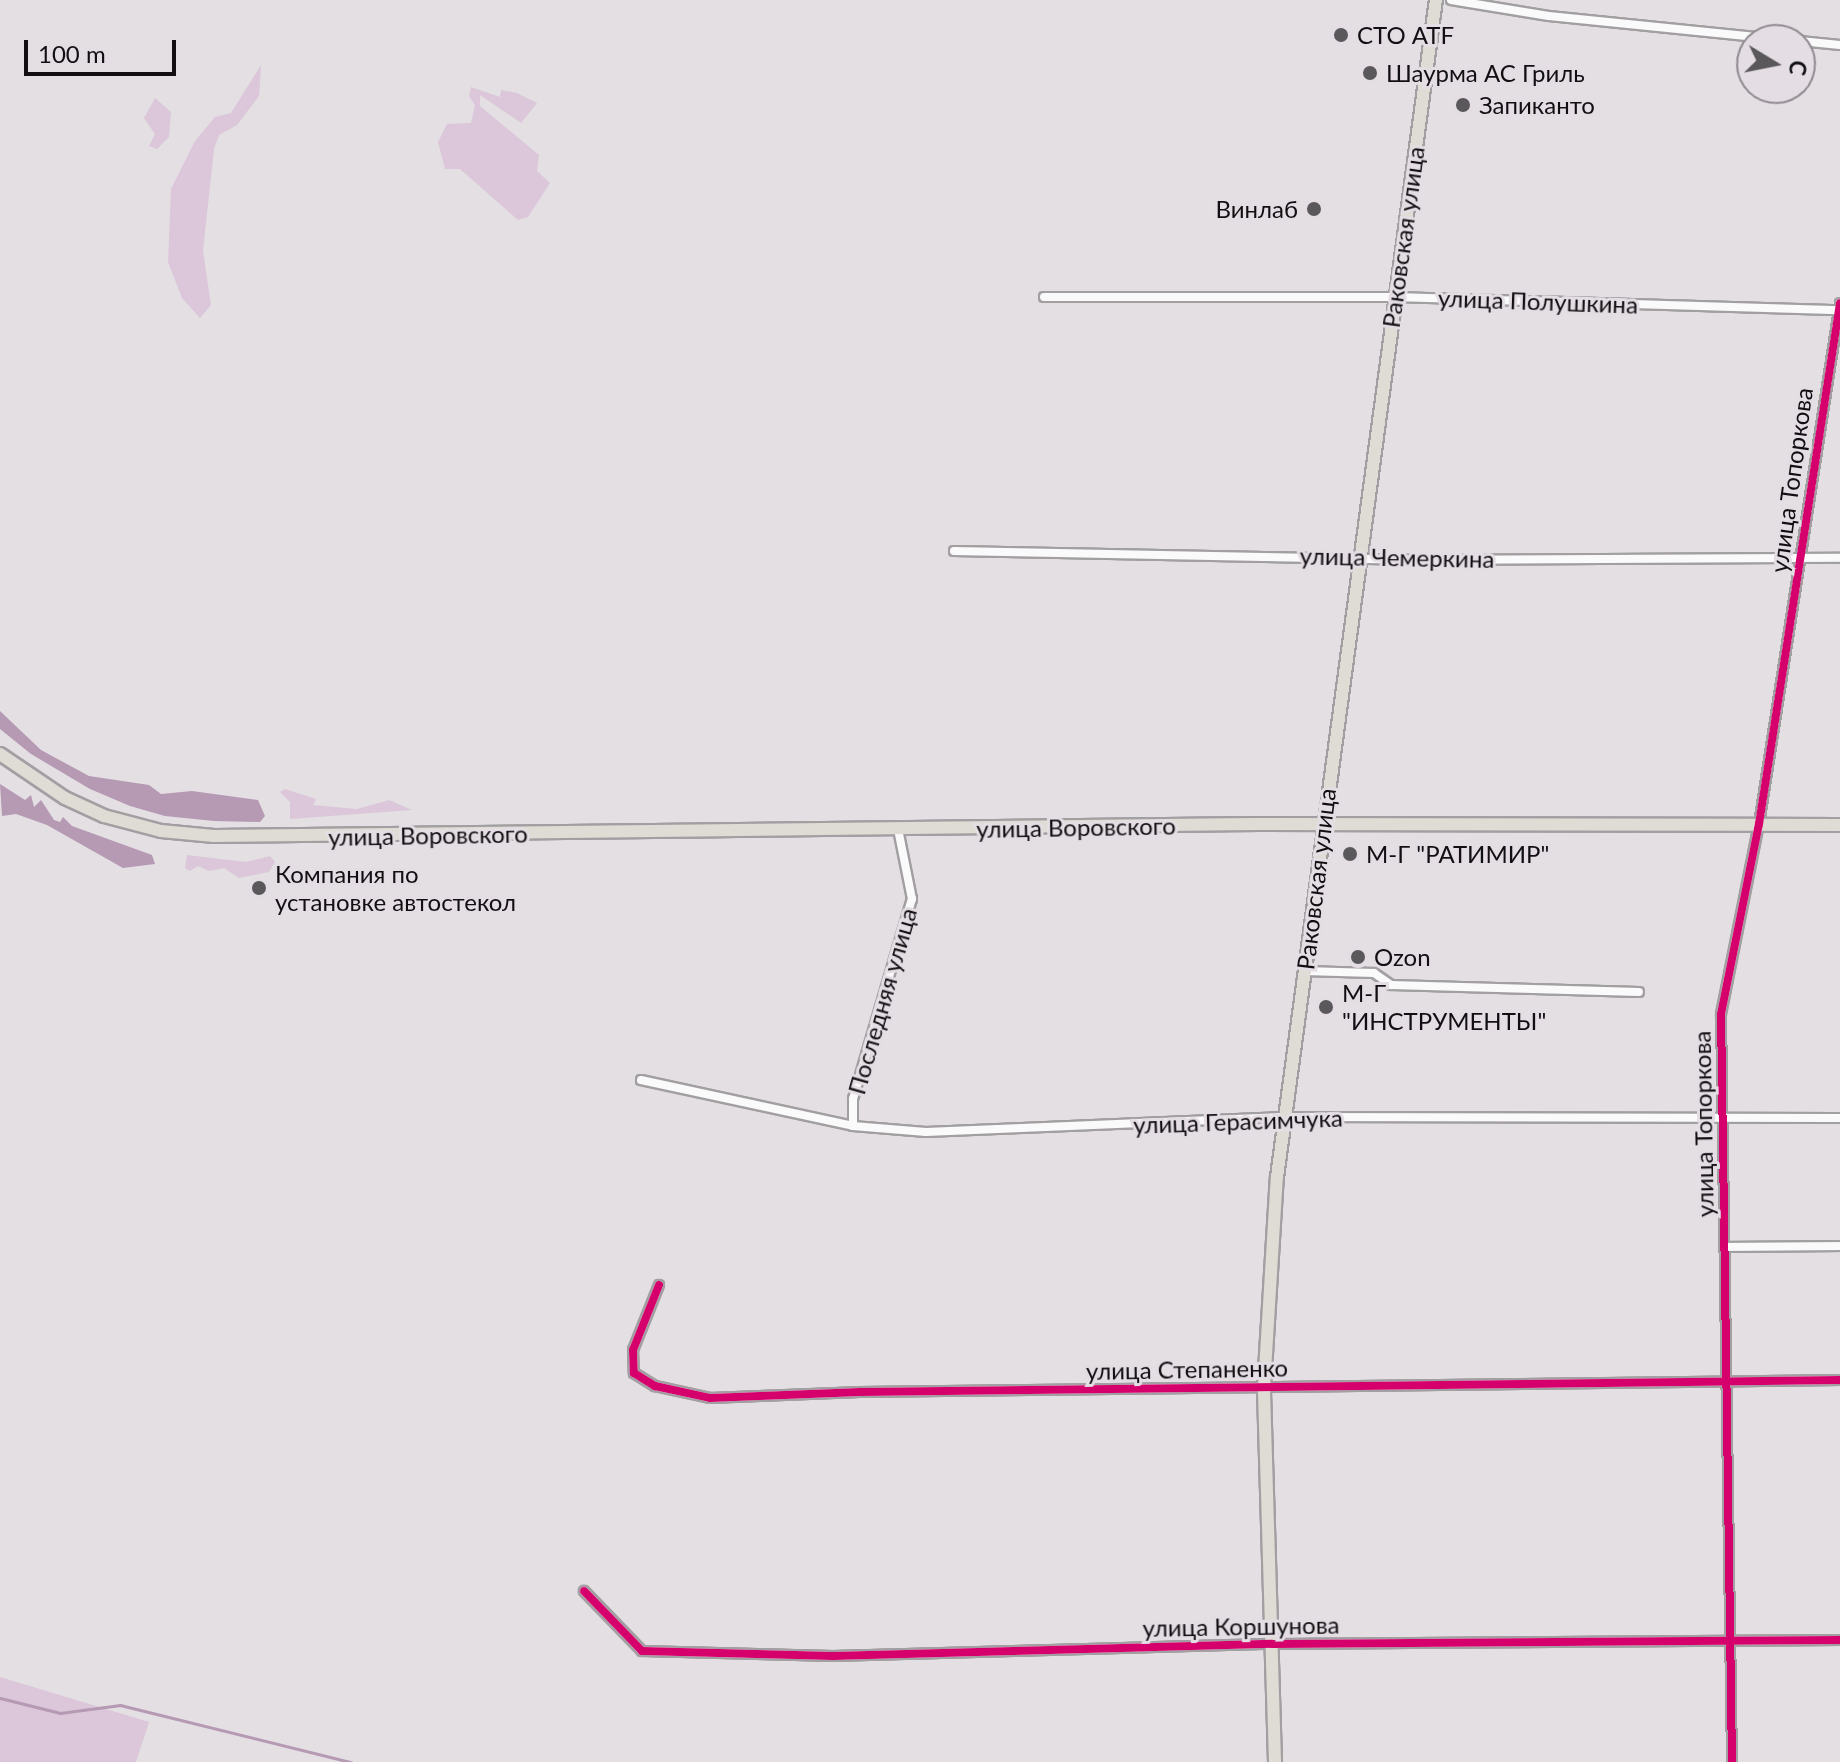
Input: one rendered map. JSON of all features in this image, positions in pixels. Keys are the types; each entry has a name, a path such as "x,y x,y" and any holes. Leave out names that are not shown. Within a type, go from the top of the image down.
{"main road":[{"name":"Раковская улица","path":"1275,1762 1264,1387 1270,1256 1284,1117 1436,0"},
{"name":"улица Воровского","path":"0,754 65,798 132,825 182,834 311,836 1323,825 1840,825"}],"street":[{"path":"1451,0 1549,16 1736,35"},
{"path":"1816,43 1840,45"},
{"name":"улица Полушкина","path":"1044,297 1395,297 1839,308"},
{"name":"улица Топоркова","path":"1732,1762 1733,1639 1729,1381 1720,1118 1721,1014 1759,824 1839,308"},
{"name":"улица Чемеркина","path":"954,551 1360,557 1840,558"},
{"name":"Последняя улица","path":"853,1126 853,1099 912,899 898,829"},
{"path":"1304,971 1374,973 1391,985 1639,992"},
{"name":"улица Герасимчука","path":"641,1080 853,1126 926,1132 1284,1117 1840,1118"},
{"path":"1724,1247 1840,1246"},
{"name":"улица Степаненко","path":"659,1285 633,1350 632,1367 655,1386 693,1397 1840,1380"},
{"name":"улица Коршунова","path":"584,1591 642,1651 833,1656 1272,1644 1840,1640"}],"shaded area":[{"path":"261,65 259,96 237,125 219,135 214,149 203,251 211,305 200,318 182,298 168,262 171,189 195,141 215,117 231,113"},
{"path":"471,87 500,97 501,90 517,93 537,103 521,123 480,95 480,106 539,155 537,171 550,183 528,217 518,220 460,169 445,169 438,142 447,124 471,123 475,105 469,96"},
{"path":"155,98 171,112 169,137 157,149 149,146 155,134 144,118"},
{"path":"0,711 41,750 89,776 149,785 161,794 192,791 258,800 265,816 260,822 214,821 165,816 130,806 90,789 31,754 0,729"},
{"path":"0,784 25,800 31,795 34,807 41,800 54,820 60,822 63,817 72,826 152,855 155,864 123,868 47,825 16,814 2,816"},
{"path":"285,789 316,799 313,805 357,809 389,800 412,810 290,819 290,802 280,792"},
{"path":"187,855 246,862 270,856 275,862 269,872 239,878 224,868 209,871 198,866 190,871 185,868"},
{"path":"0,1677 149,1722 136,1762 0,1762"}],"waterway":[{"path":"0,1698 60,1713 120,1705 351,1762"}],"cycle path":[{"path":"1732,1762 1721,1014 1759,824 1840,303"},
{"path":"659,1285 633,1350 634,1373 655,1386 710,1398 860,1392 1840,1380"},
{"path":"584,1591 642,1651 833,1656 1272,1644 1840,1640"}],"place":[{"name":"СТО ATF","path":"1341,35"},
{"name":"Шаурма АС Гриль","path":"1370,73"},
{"name":"Запиканто","path":"1463,105"},
{"name":"Винлаб","path":"1314,209"},
{"name":"М-Г \"РАТИМИР\"","path":"1350,854"},
{"name":"Компания по установке автостекол","path":"259,888"},
{"name":"Ozon","path":"1358,957"},
{"name":"М-Г \"ИНСТРУМЕНТЫ\"","path":"1326,1007"}]}
